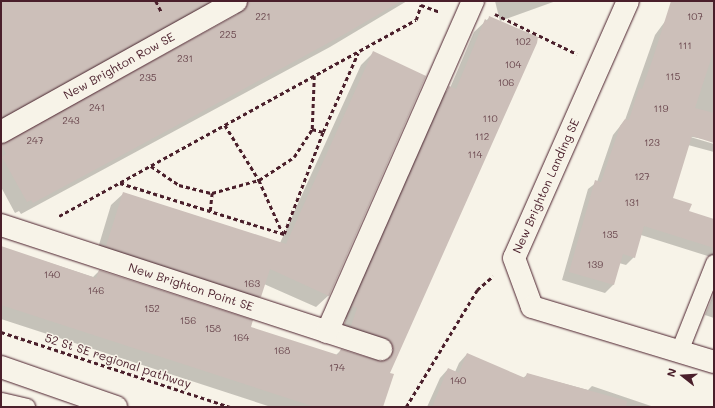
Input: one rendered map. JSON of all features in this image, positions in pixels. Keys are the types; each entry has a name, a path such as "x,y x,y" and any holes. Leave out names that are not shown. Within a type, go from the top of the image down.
{"street":[{"name":"New Brighton Row SE","path":"1,132 236,1"},
{"name":"New Brighton Landing SE","path":"628,1 514,258 532,307 679,350 714,362"},
{"path":"327,332 472,7"},
{"name":"New Brighton Point SE","path":"1,225 381,349"},
{"path":"1,367 116,407"}],"lane":[{"path":"679,350 714,263"},
{"path":"1,400 26,407"}],"path":[{"path":"27,233 416,20 421,5 450,16 472,7 488,10 599,65"},
{"path":"284,234 323,132 358,52"},
{"path":"151,166 179,185 212,193 259,180 294,157 312,129 314,76"},
{"path":"225,125 259,180 284,234"},
{"path":"312,129 323,132"},
{"path":"120,182 284,234"},
{"path":"210,211 212,193"},
{"path":"406,407 477,290 514,258"},
{"name":"52 St SE regional pathway","path":"1,332 230,407"}],"building":[{"path":"1,1 210,1 1,118"},
{"path":"248,1 401,1 343,35 33,203 31,200 27,202 2,157 6,154 1,144 242,12"},
{"path":"671,1 714,1 714,50 695,108 714,113 714,143 692,136 673,198 692,204 689,211 714,219 714,248 644,226 635,258 623,254 614,285 569,272 595,180 601,182 620,126 625,119 629,120 639,88 642,89 653,58"},
{"path":"489,16 538,37 537,43 390,373 394,374 383,407 315,407 1,305 1,246 96,278 99,270 253,320 251,327 338,355 341,349 378,361 389,359 393,352 390,340 351,326 357,308 352,306 449,86 456,89 485,19 488,21"},
{"path":"373,51 426,76 329,296 270,269 261,297 106,246 123,192 286,244"},
{"path":"467,353 525,378 527,373 627,401 626,407 432,407 448,368 459,373"}]}
